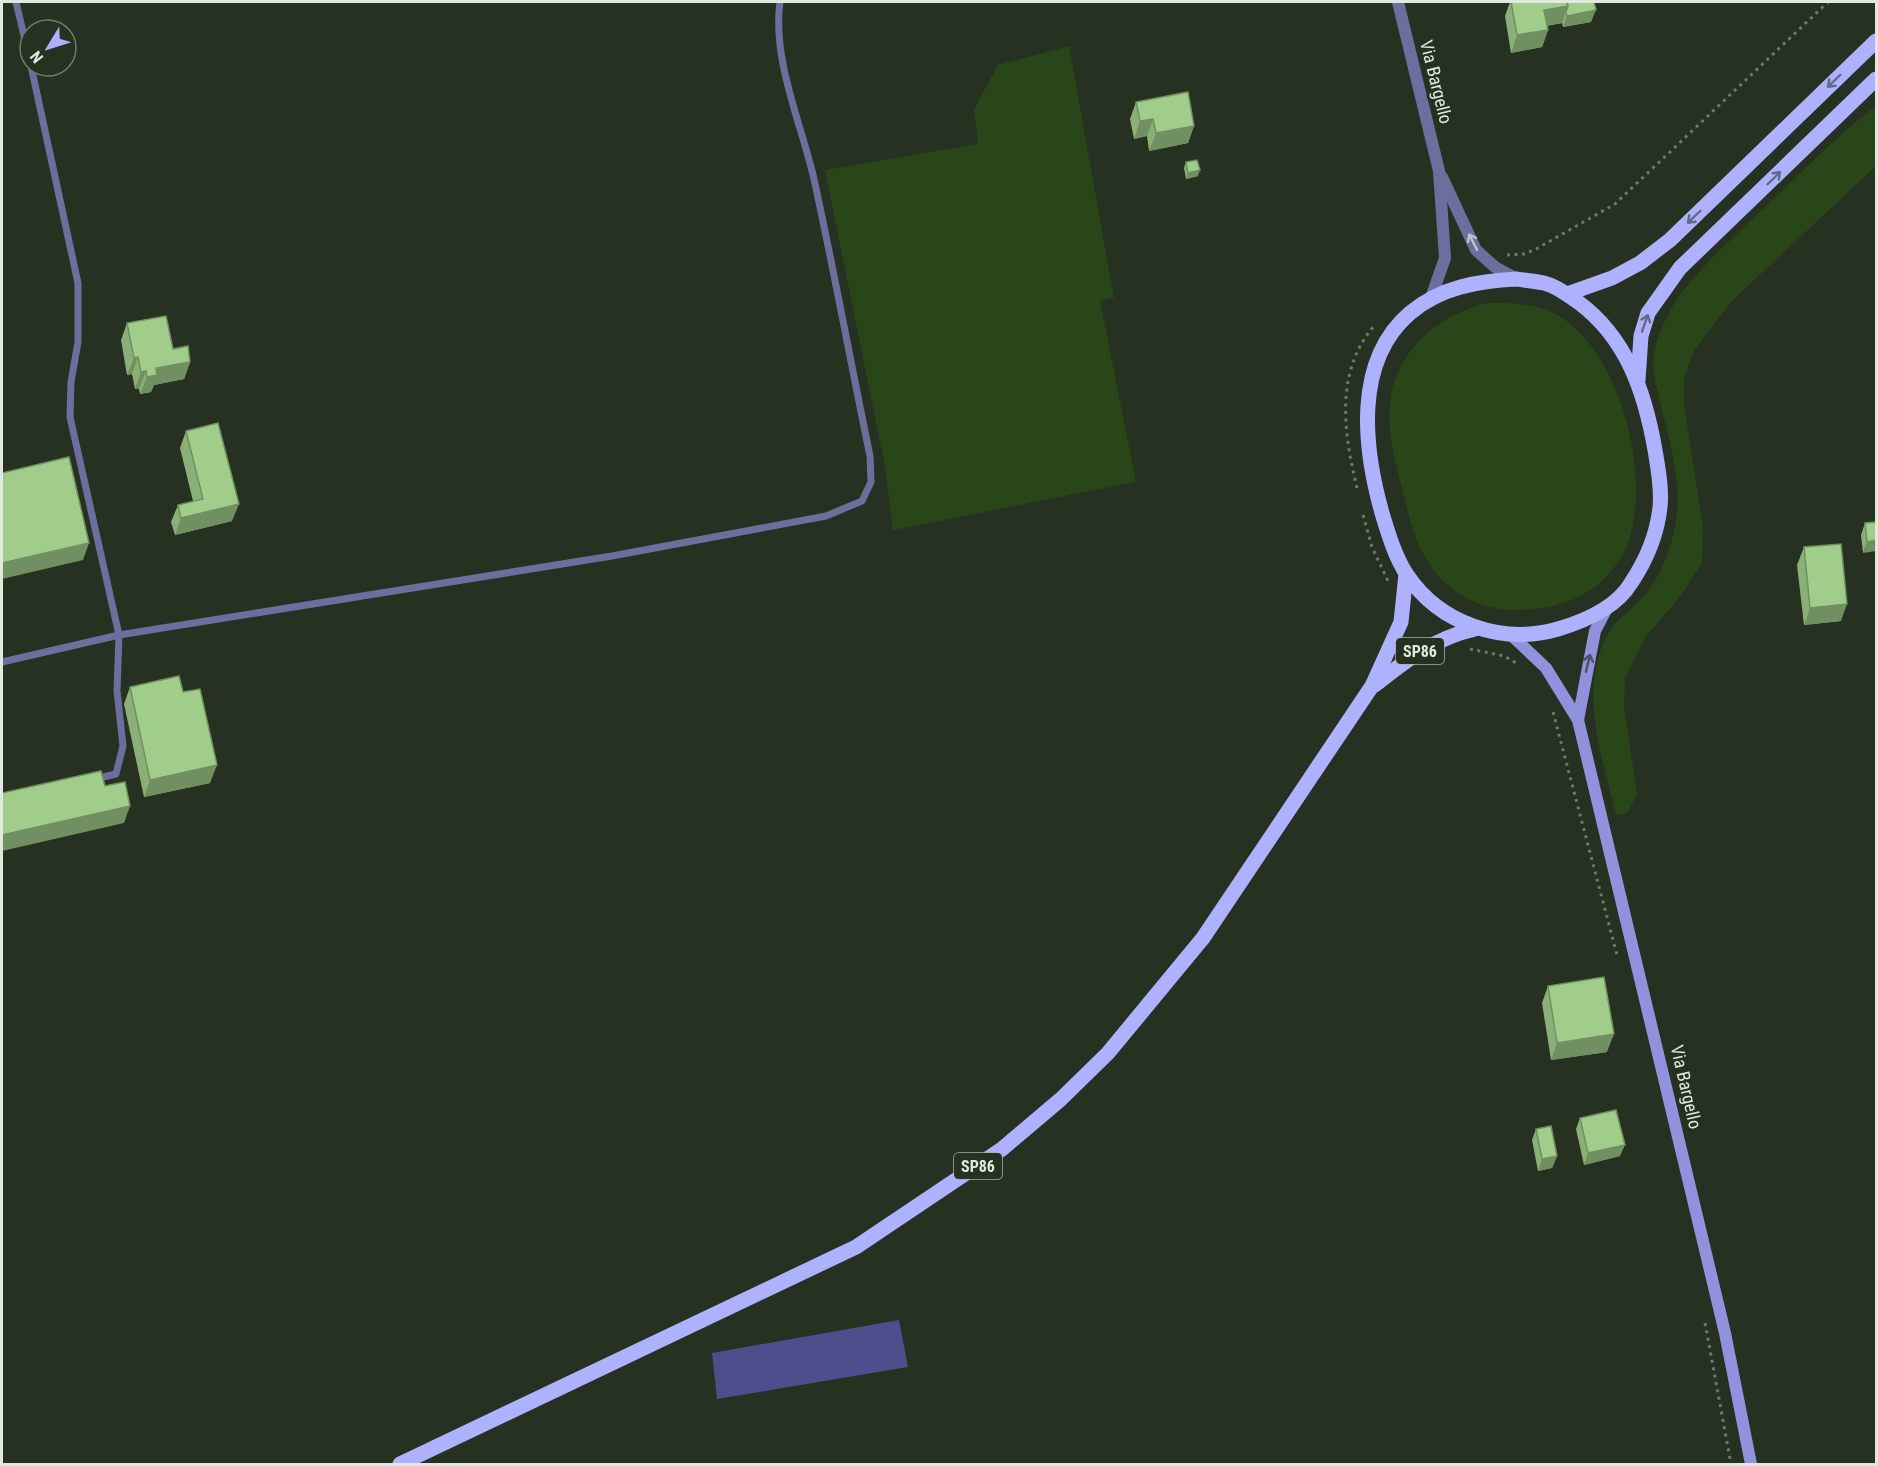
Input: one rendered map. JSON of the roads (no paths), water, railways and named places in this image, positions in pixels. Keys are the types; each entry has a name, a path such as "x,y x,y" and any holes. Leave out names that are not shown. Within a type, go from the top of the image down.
{"main road":[{"path":"1567,294 1612,278 1640,263 1670,240 1876,41"},
{"path":"1638,380 1641,336 1648,313 1680,268 1876,79"},
{"path":"1516,279 1548,284 1567,294 1592,312 1615,337 1638,380 1650,420 1661,503 1650,553 1629,587 1607,608 1577,624 1548,632 1510,634 1475,629 1454,618 1426,597 1406,574 1389,537 1372,479 1368,435 1368,399 1376,363 1391,334 1409,314 1431,298 1459,286 1484,280 1516,279"},
{"name":"SP86","path":"423,1453 856,1247 1002,1149 1061,1099 1108,1053 1160,993 1203,938 1372,686 1401,622 1406,574"},
{"name":"Via Bargello","path":"1578,720 1596,631 1607,608"},
{"name":"SP86","path":"1372,686 1429,645 1450,635 1475,629"},
{"name":"Via Bargello","path":"1510,634 1546,668 1578,720 1723,1322 1750,1464"},
{"path":"390,1464 423,1453"},
{"path":"402,1464 423,1453"}],"street":[{"name":"Via Bargello","path":"1398,2 1439,171 1445,258 1431,298"},
{"name":"Via Bargello","path":"1439,171 1476,250 1495,267 1516,279"}],"lane":[{"path":"16,2 20,18"},
{"path":"2,662 119,635 612,556 826,516 862,501 872,482 870,456 813,176 791,100 777,22 780,2"},
{"path":"34,78 78,284 78,342 71,382 70,417 119,635 117,692 123,746 116,774 84,781"}]}
